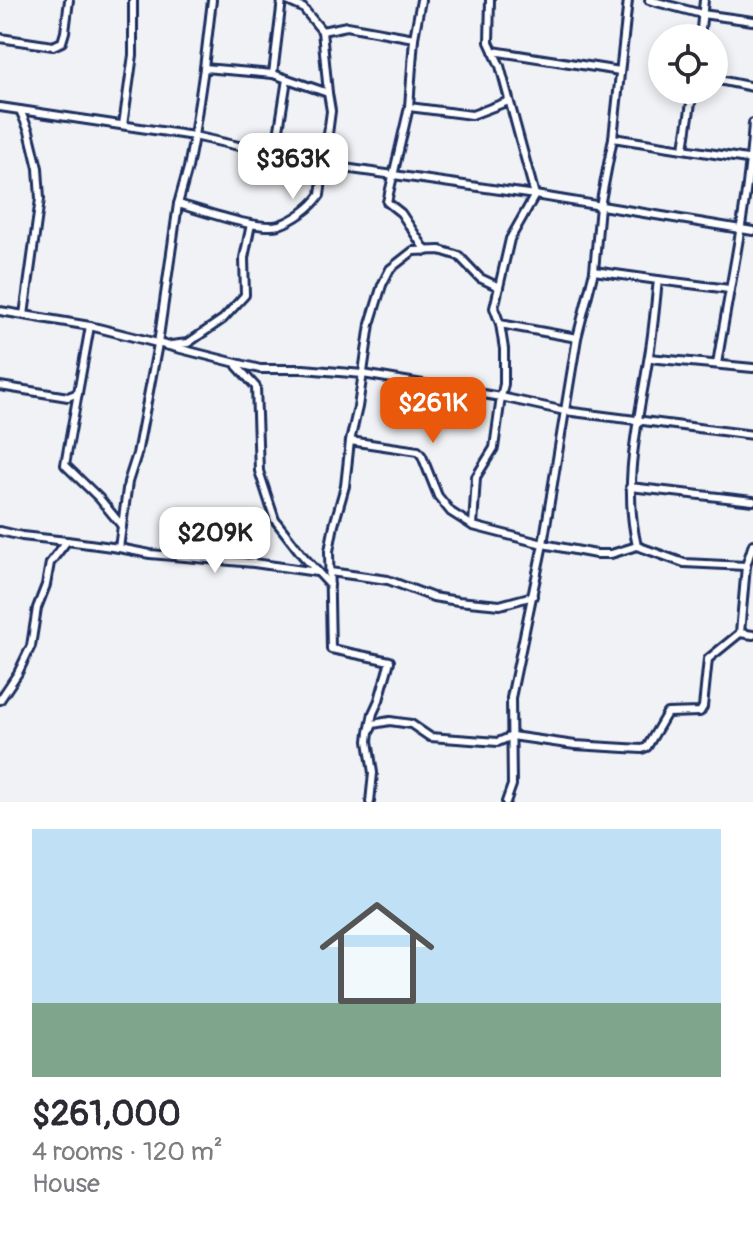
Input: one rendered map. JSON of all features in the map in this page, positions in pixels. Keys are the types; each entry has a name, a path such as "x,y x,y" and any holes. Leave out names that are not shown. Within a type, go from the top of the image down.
{"street":[{"path":"0,38 53,46 62,42 69,0"},
{"path":"123,125 133,55 133,0"},
{"path":"119,548 128,482 162,345 178,204 194,136 212,0"},
{"path":"178,204 251,224 277,226 314,204 320,195 331,111 322,31 303,8 283,0 273,74"},
{"path":"421,0 414,38 409,107 387,202 401,213 426,251"},
{"path":"473,526 476,477 494,448 504,384 504,349 494,308 510,239 535,195 500,66 489,42 490,0"},
{"path":"506,802 512,785 511,698 543,544 577,338 594,271 628,0"},
{"path":"649,0 702,14 753,21"},
{"path":"701,24 704,0"},
{"path":"322,31 347,26 414,38"},
{"path":"493,51 620,71"},
{"path":"204,68 273,74 328,93"},
{"path":"275,155 287,79"},
{"path":"728,82 753,87"},
{"path":"409,107 472,115 509,101"},
{"path":"684,148 691,104"},
{"path":"0,107 194,136 323,165 535,195 753,231"},
{"path":"20,110 38,168 40,199 24,315"},
{"path":"717,364 752,160 753,123"},
{"path":"613,138 752,160"},
{"path":"162,345 188,343 223,319 245,295 244,258 251,224"},
{"path":"370,802 373,773 369,732 390,661 331,649 329,551 345,486 370,324 390,269 413,251 440,250 459,256 480,278 499,287"},
{"path":"594,271 729,289"},
{"path":"637,546 631,521 630,487 658,280"},
{"path":"0,311 90,326 260,369 363,374 565,411 753,435"},
{"path":"500,324 577,338"},
{"path":"90,326 65,465 122,526"},
{"path":"649,358 753,368"},
{"path":"227,361 241,369 256,387 259,471 275,520 330,585"},
{"path":"0,386 68,397 78,393"},
{"path":"350,441 418,451 438,496 451,512 473,526 596,554 611,554 637,546 684,563 746,566"},
{"path":"630,487 753,501"},
{"path":"0,531 150,554 318,572"},
{"path":"0,700 31,646 37,608 50,563 67,541"},
{"path":"369,732 373,724 390,721 411,724 430,737 498,742 512,736 575,745 647,747 667,713 700,712 703,707 708,659 740,633 746,566 753,544"},
{"path":"330,572 388,580 433,597 458,601 500,605 533,596"},
{"path":"740,633 753,635"}]}
